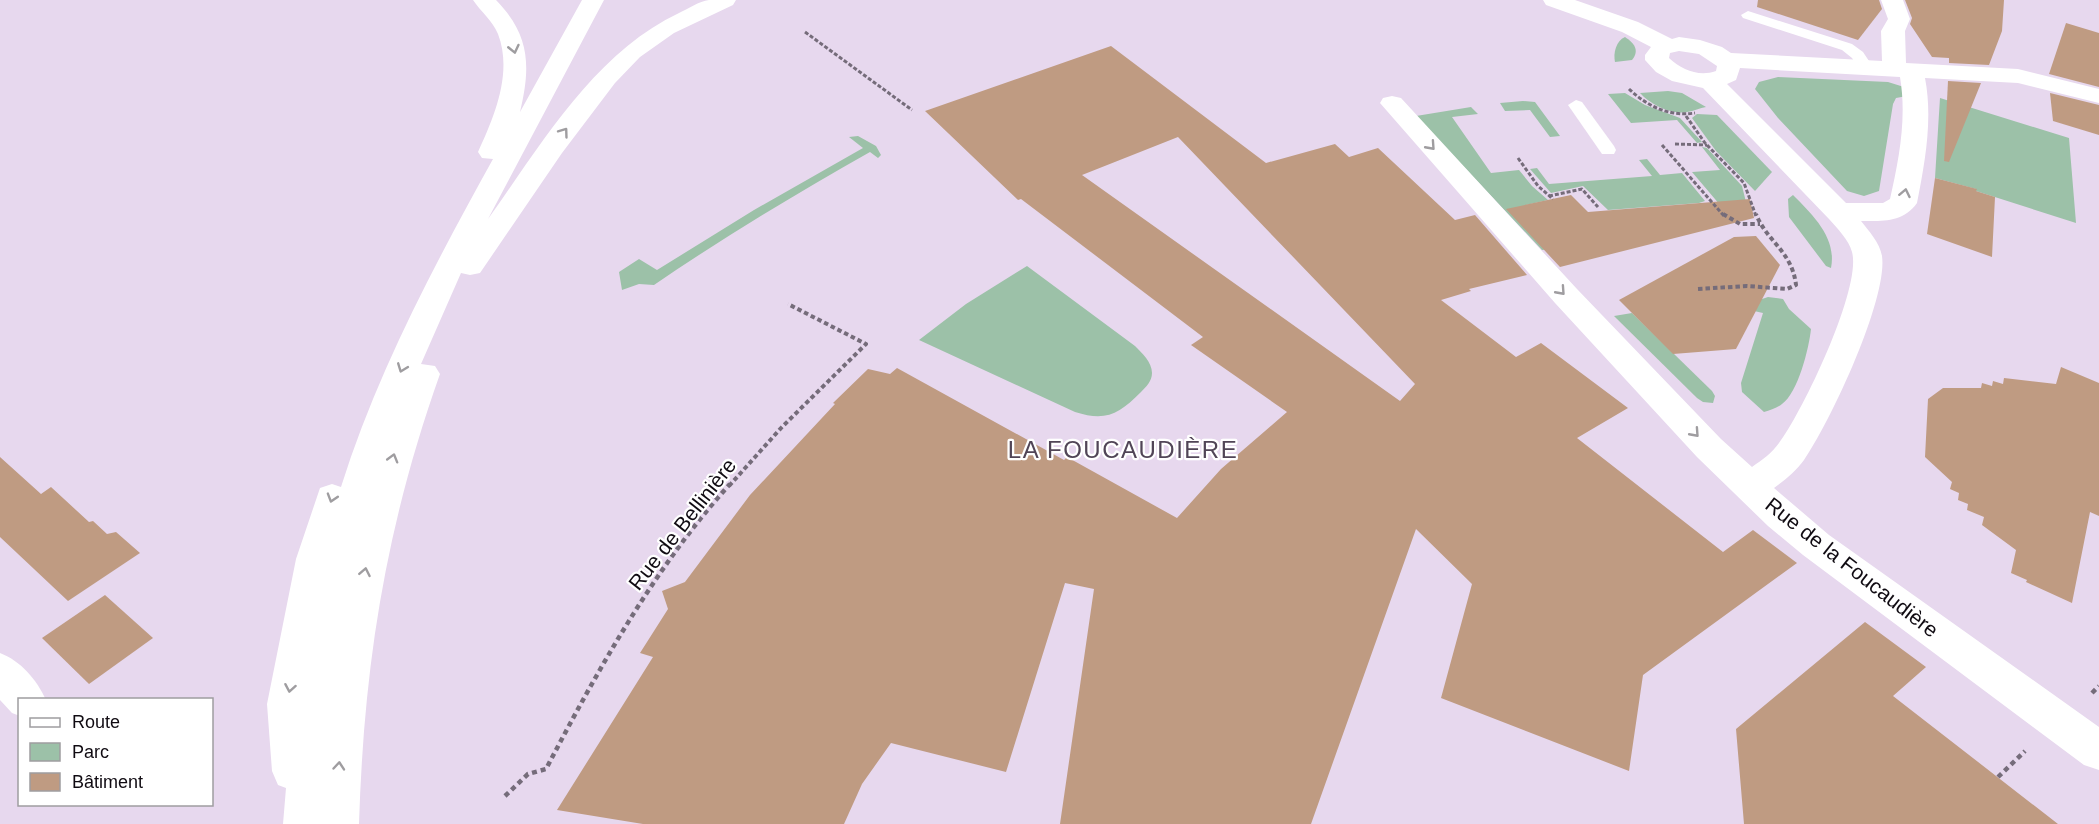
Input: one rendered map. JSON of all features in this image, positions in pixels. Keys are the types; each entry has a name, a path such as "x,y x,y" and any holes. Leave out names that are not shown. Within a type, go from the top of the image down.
{"main road":[{"path":"297,824 287,704 320,537 366,404 399,325 488,158 502,127 511,97 516,72 513,45 501,18 484,0"},
{"path":"337,824 338,780 357,613 358,536 380,423 413,340 445,273 594,0"},
{"path":"305,824 311,736 324,633 358,536 396,449 443,324 470,266 612,0"},
{"path":"470,266 552,148 606,78 632,52 666,28 725,0"},
{"name":"Rue de la Foucaudière","path":"1554,0 1623,24 1668,46 1685,45 1704,48 1718,71 1853,231 1868,255 1866,279 1852,327 1806,432 1791,453 1774,469 1750,486 1781,516 1816,544 2099,751"},
{"path":"1836,212 1889,212 1903,203 1909,173 1915,82 1903,68 1893,31 1899,19 1892,0"},
{"name":"Rue de la Foucaudière","path":"1668,46 1657,55 1657,60 1663,67 1683,77 1718,71 1903,68 2018,76 2099,96"},
{"path":"1392,103 1566,297 1709,448 1750,486"},
{"path":"0,672 25,698"}],"lane":[{"path":"1748,15 1847,47 1858,55 1865,67"},
{"path":"1576,105 1608,150"}],"path":[{"path":"805,32 912,110"},
{"path":"1629,89 1636,97 1648,103 1686,116 1707,145 1746,186 1753,210 1761,224 1782,246 1794,268 1796,285 1787,289 1747,286 1698,289"},
{"path":"1676,144 1707,145"},
{"path":"1662,145 1726,218 1740,224 1761,224"},
{"path":"1518,158 1527,173 1551,197 1582,189 1598,207"},
{"name":"Rue de Bellinière","path":"505,796 528,774 546,769 579,706 658,575 724,491 782,427 866,344 788,304"}],"green space":[{"path":"1625,37 1635,47 1636,53 1632,60 1615,62 1616,48 1619,41"},
{"path":"1778,77 1888,82 1904,87 1907,96 1896,98 1893,104 1879,191 1864,196 1847,191 1778,118 1755,89 1759,82"},
{"path":"1668,91 1682,93 1706,107 1687,112 1674,112 1655,105 1640,93"},
{"path":"1625,93 1645,105 1680,118 1702,142 1697,143 1677,120 1631,123 1608,94"},
{"path":"1940,98 2069,138 2076,223 1976,191 1976,189 1935,178"},
{"path":"1535,102 1560,136 1550,137 1530,110 1505,111 1500,103"},
{"path":"1471,107 1478,114 1452,117 1491,173 1519,170 1548,200 1526,205 1567,247 1542,250 1416,116"},
{"path":"1697,114 1717,115 1772,172 1755,191 1716,151 1692,118"},
{"path":"858,136 876,146 881,155 878,158 870,152 842,168 734,233 654,285 639,284 622,290 619,272 639,259 657,270 754,210 863,148 849,137"},
{"path":"1702,147 1707,148 1742,186 1747,206 1726,212 1692,172 1720,170"},
{"path":"1647,159 1660,175 1682,173 1705,201 1608,210 1583,186 1551,193 1530,169 1537,168 1549,184 1652,176 1639,160"},
{"path":"1793,195 1815,219 1827,237 1832,257 1831,268 1826,266 1789,217 1788,199"},
{"path":"1027,266 1135,346 1148,361 1152,369 1151,379 1133,400 1119,411 1104,416 1075,412 919,340 966,304"},
{"path":"1768,297 1783,299 1789,309 1811,329 1805,358 1793,390 1782,404 1764,412 1742,392 1741,383 1763,313 1754,311 1759,300"},
{"path":"1632,313 1712,391 1715,396 1713,403 1703,402 1697,398 1614,316"}],"building":[{"path":"1758,0 1879,0 1882,9 1858,40 1757,7"},
{"path":"1905,0 2004,0 2002,31 1989,65 1949,63 1949,58 1932,57 1910,24 1912,18"},
{"path":"2066,23 2099,33 2099,87 2049,74"},
{"path":"1111,46 1266,163 1335,144 1349,157 1378,148 1455,220 1475,215 1527,275 1469,289 1471,291 1441,300 1516,357 1541,343 1628,408 1577,438 1723,552 1753,530 1797,563 1643,675 1629,771 1441,698 1472,584 1416,529 1311,824 1060,824 1094,589 1065,583 1006,772 891,743 862,784 844,824 643,824 557,810 653,657 640,653 668,609 662,591 685,582 750,495 835,404 833,403 868,369 890,374 897,368 1064,460 1067,457 1177,518 1221,469 1287,412 1191,345 1203,337 1021,199 1018,200 925,111","holes":["1178,137 1415,384 1400,401 1082,175"]},
{"path":"1948,81 1981,83 1949,162 1944,161"},
{"path":"2050,93 2099,105 2099,135 2053,121"},
{"path":"1935,178 1977,189 1976,191 1995,197 1992,257 1927,234"},
{"path":"1571,195 1588,212 1750,199 1754,218 1560,267 1506,209"},
{"path":"1756,236 1780,265 1736,349 1673,354 1619,300 1734,237"},
{"path":"2061,367 2099,383 2099,516 2090,512 2072,603 2011,573 2016,550 1982,525 1984,517 1967,510 1968,504 1958,500 1959,493 1950,489 1952,482 1925,457 1928,399 1943,388 1981,388 1982,383 1992,386 1993,381 2003,384 2004,378 2056,384"},
{"path":"0,457 41,494 51,487 89,522 93,521 107,534 116,532 140,553 68,601 0,537"},
{"path":"105,595 153,638 89,684 42,638"},
{"path":"1865,622 1926,667 1893,696 2058,824 1744,824 1736,729"}],"district":[{"name":"LA FOUCAUDIÈRE","path":"1123,449"}]}
